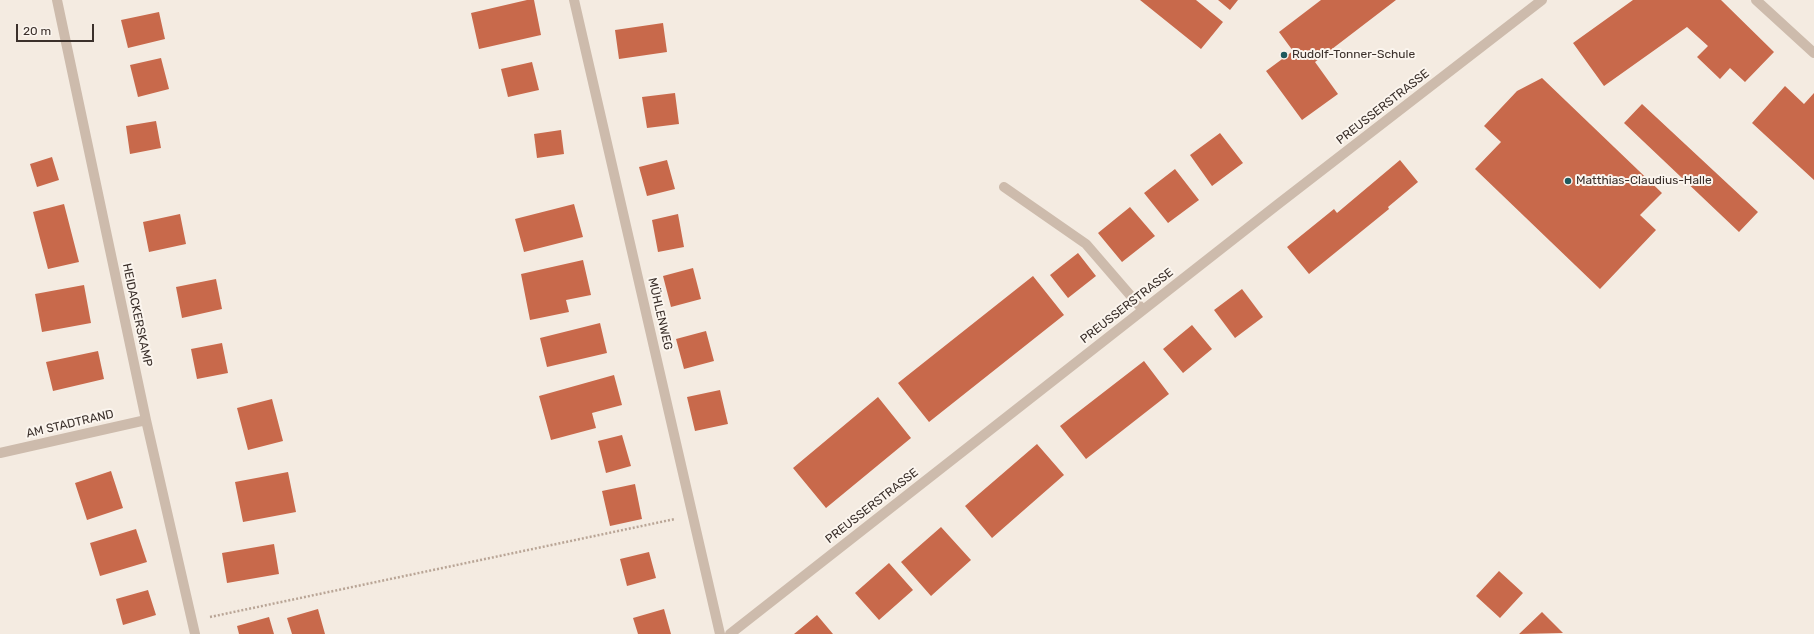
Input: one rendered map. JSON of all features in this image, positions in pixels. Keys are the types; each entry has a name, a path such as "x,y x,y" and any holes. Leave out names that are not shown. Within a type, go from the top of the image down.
{"street":[{"name":"HEIDACKERSKAMP","path":"56,0 146,420 195,634"},
{"name":"MÜHLENWEG","path":"574,0 720,634"},
{"name":"PREUSSERSTRASSE","path":"730,634 1143,310 1542,0"},
{"path":"1756,0 1814,53"},
{"path":"1004,187 1086,244 1143,310"},
{"name":"AM STADTRAND","path":"0,453 146,420"}],"path":[{"path":"192,621 693,515"}],"building":[{"path":"527,0 534,0 541,35 479,49 471,13"},
{"path":"1140,0 1196,0 1223,22 1201,49"},
{"path":"1218,0 1238,0 1230,10"},
{"path":"1321,0 1396,0 1315,62 1338,94 1302,120 1266,71 1293,51 1279,32"},
{"path":"1633,0 1721,0 1774,52 1745,82 1730,68 1720,79 1697,57 1708,46 1687,27 1604,86 1573,43"},
{"path":"159,12 165,39 128,48 121,20"},
{"path":"663,23 667,52 619,59 615,30"},
{"path":"161,58 169,89 138,97 130,65"},
{"path":"532,62 539,90 508,97 501,69"},
{"name":"Matthias-Claudius-Halle","path":"1542,78 1662,193 1640,215 1656,230 1600,289 1475,169 1501,142 1484,126 1517,91"},
{"path":"1785,86 1804,104 1814,93 1814,180 1752,123"},
{"path":"675,93 679,124 647,128 642,97"},
{"path":"1642,104 1758,212 1739,232 1624,123"},
{"path":"156,121 161,148 130,154 126,126"},
{"path":"561,130 564,154 537,158 534,134"},
{"path":"1220,133 1243,163 1212,186 1190,155"},
{"path":"52,157 59,180 37,187 30,164"},
{"path":"667,160 675,189 647,196 639,167"},
{"path":"1400,160 1418,182 1388,207 1389,209 1309,274 1287,247 1334,209 1337,213"},
{"path":"1175,169 1199,200 1168,223 1144,193"},
{"path":"64,204 79,262 48,269 33,212"},
{"path":"574,204 583,237 524,252 515,219"},
{"path":"1130,207 1155,236 1122,262 1098,233"},
{"path":"180,214 186,244 149,252 143,222"},
{"path":"678,214 684,247 658,252 652,220"},
{"path":"1078,253 1096,276 1068,298 1050,275"},
{"path":"583,260 591,295 566,300 569,312 530,320 521,274"},
{"path":"693,268 701,299 671,307 663,276"},
{"path":"1033,276 1064,315 929,422 898,383"},
{"path":"216,279 222,309 182,318 176,287"},
{"path":"84,285 91,323 42,332 35,294"},
{"path":"1242,289 1263,317 1235,338 1214,310"},
{"path":"600,323 607,353 547,367 540,338"},
{"path":"1192,325 1212,349 1183,373 1163,349"},
{"path":"706,331 714,361 684,369 676,339"},
{"path":"222,343 228,373 197,379 191,349"},
{"path":"98,351 104,379 53,391 46,362"},
{"path":"1144,361 1169,394 1086,459 1060,426"},
{"path":"614,375 622,405 592,413 596,428 551,440 539,396"},
{"path":"720,390 728,424 695,431 687,397"},
{"path":"878,397 911,438 826,508 793,468"},
{"path":"272,399 283,441 248,450 237,408"},
{"path":"622,435 631,466 606,473 598,441"},
{"path":"1037,444 1064,475 992,538 965,506"},
{"path":"111,471 123,508 87,520 75,483"},
{"path":"288,472 296,512 243,522 235,482"},
{"path":"635,484 642,519 610,526 602,491"},
{"path":"941,527 971,560 931,596 901,562"},
{"path":"136,529 147,562 100,576 90,543"},
{"path":"274,544 279,574 227,583 222,553"},
{"path":"649,552 656,578 627,586 620,559"},
{"path":"889,563 913,590 879,620 855,593"},
{"path":"1499,571 1523,593 1500,618 1476,596"},
{"path":"148,590 156,615 123,625 116,599"},
{"path":"318,609 325,634 292,634 287,618"},
{"path":"664,609 671,634 638,634 633,618"},
{"path":"1542,612 1563,633 1519,634"},
{"path":"817,615 833,634 794,634"},
{"path":"269,617 274,634 239,634 237,626"}],"place":[{"name":"Rudolf-Tonner-Schule","path":"1284,55"},
{"name":"Matthias-Claudius-Halle","path":"1568,181"}]}
